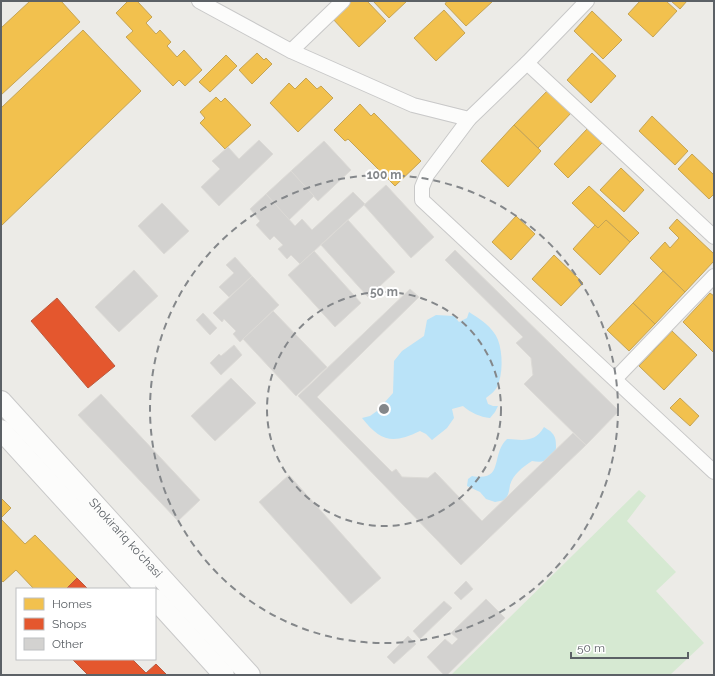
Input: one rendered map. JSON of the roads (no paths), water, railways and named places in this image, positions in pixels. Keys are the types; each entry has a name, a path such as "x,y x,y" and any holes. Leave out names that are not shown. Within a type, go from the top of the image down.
{"main road":[{"name":"Shokirariq ko'chasi","path":"1,401 250,675"},
{"name":"Shokirariq ko'chasi","path":"1,430 145,588"},
{"path":"156,600 224,675"}],"street":[{"path":"200,1 291,51 413,105 470,119"},
{"path":"291,51 343,1"},
{"path":"587,1 470,119 427,175 422,188 422,200 714,472"},
{"path":"526,63 714,237"},
{"path":"615,379 714,276"}],"water":[{"path":"469,312 490,327 496,335 500,345 502,364 499,382 495,390 486,398 488,404 498,406 495,412 490,418 483,417 469,411 463,406 452,409 454,418 447,428 432,440 420,431 395,439 382,436 375,432 362,418 370,416 377,411 393,393 394,361 402,351 424,336 427,320 436,315 454,316 459,322 467,318"},
{"path":"544,427 550,431 556,440 556,448 553,456 540,462 532,461 519,471 511,481 505,500 495,502 486,499 480,492 467,486 468,479 472,476 482,477 489,475 493,471 502,445 507,439 523,440 533,438 537,436"}]}
